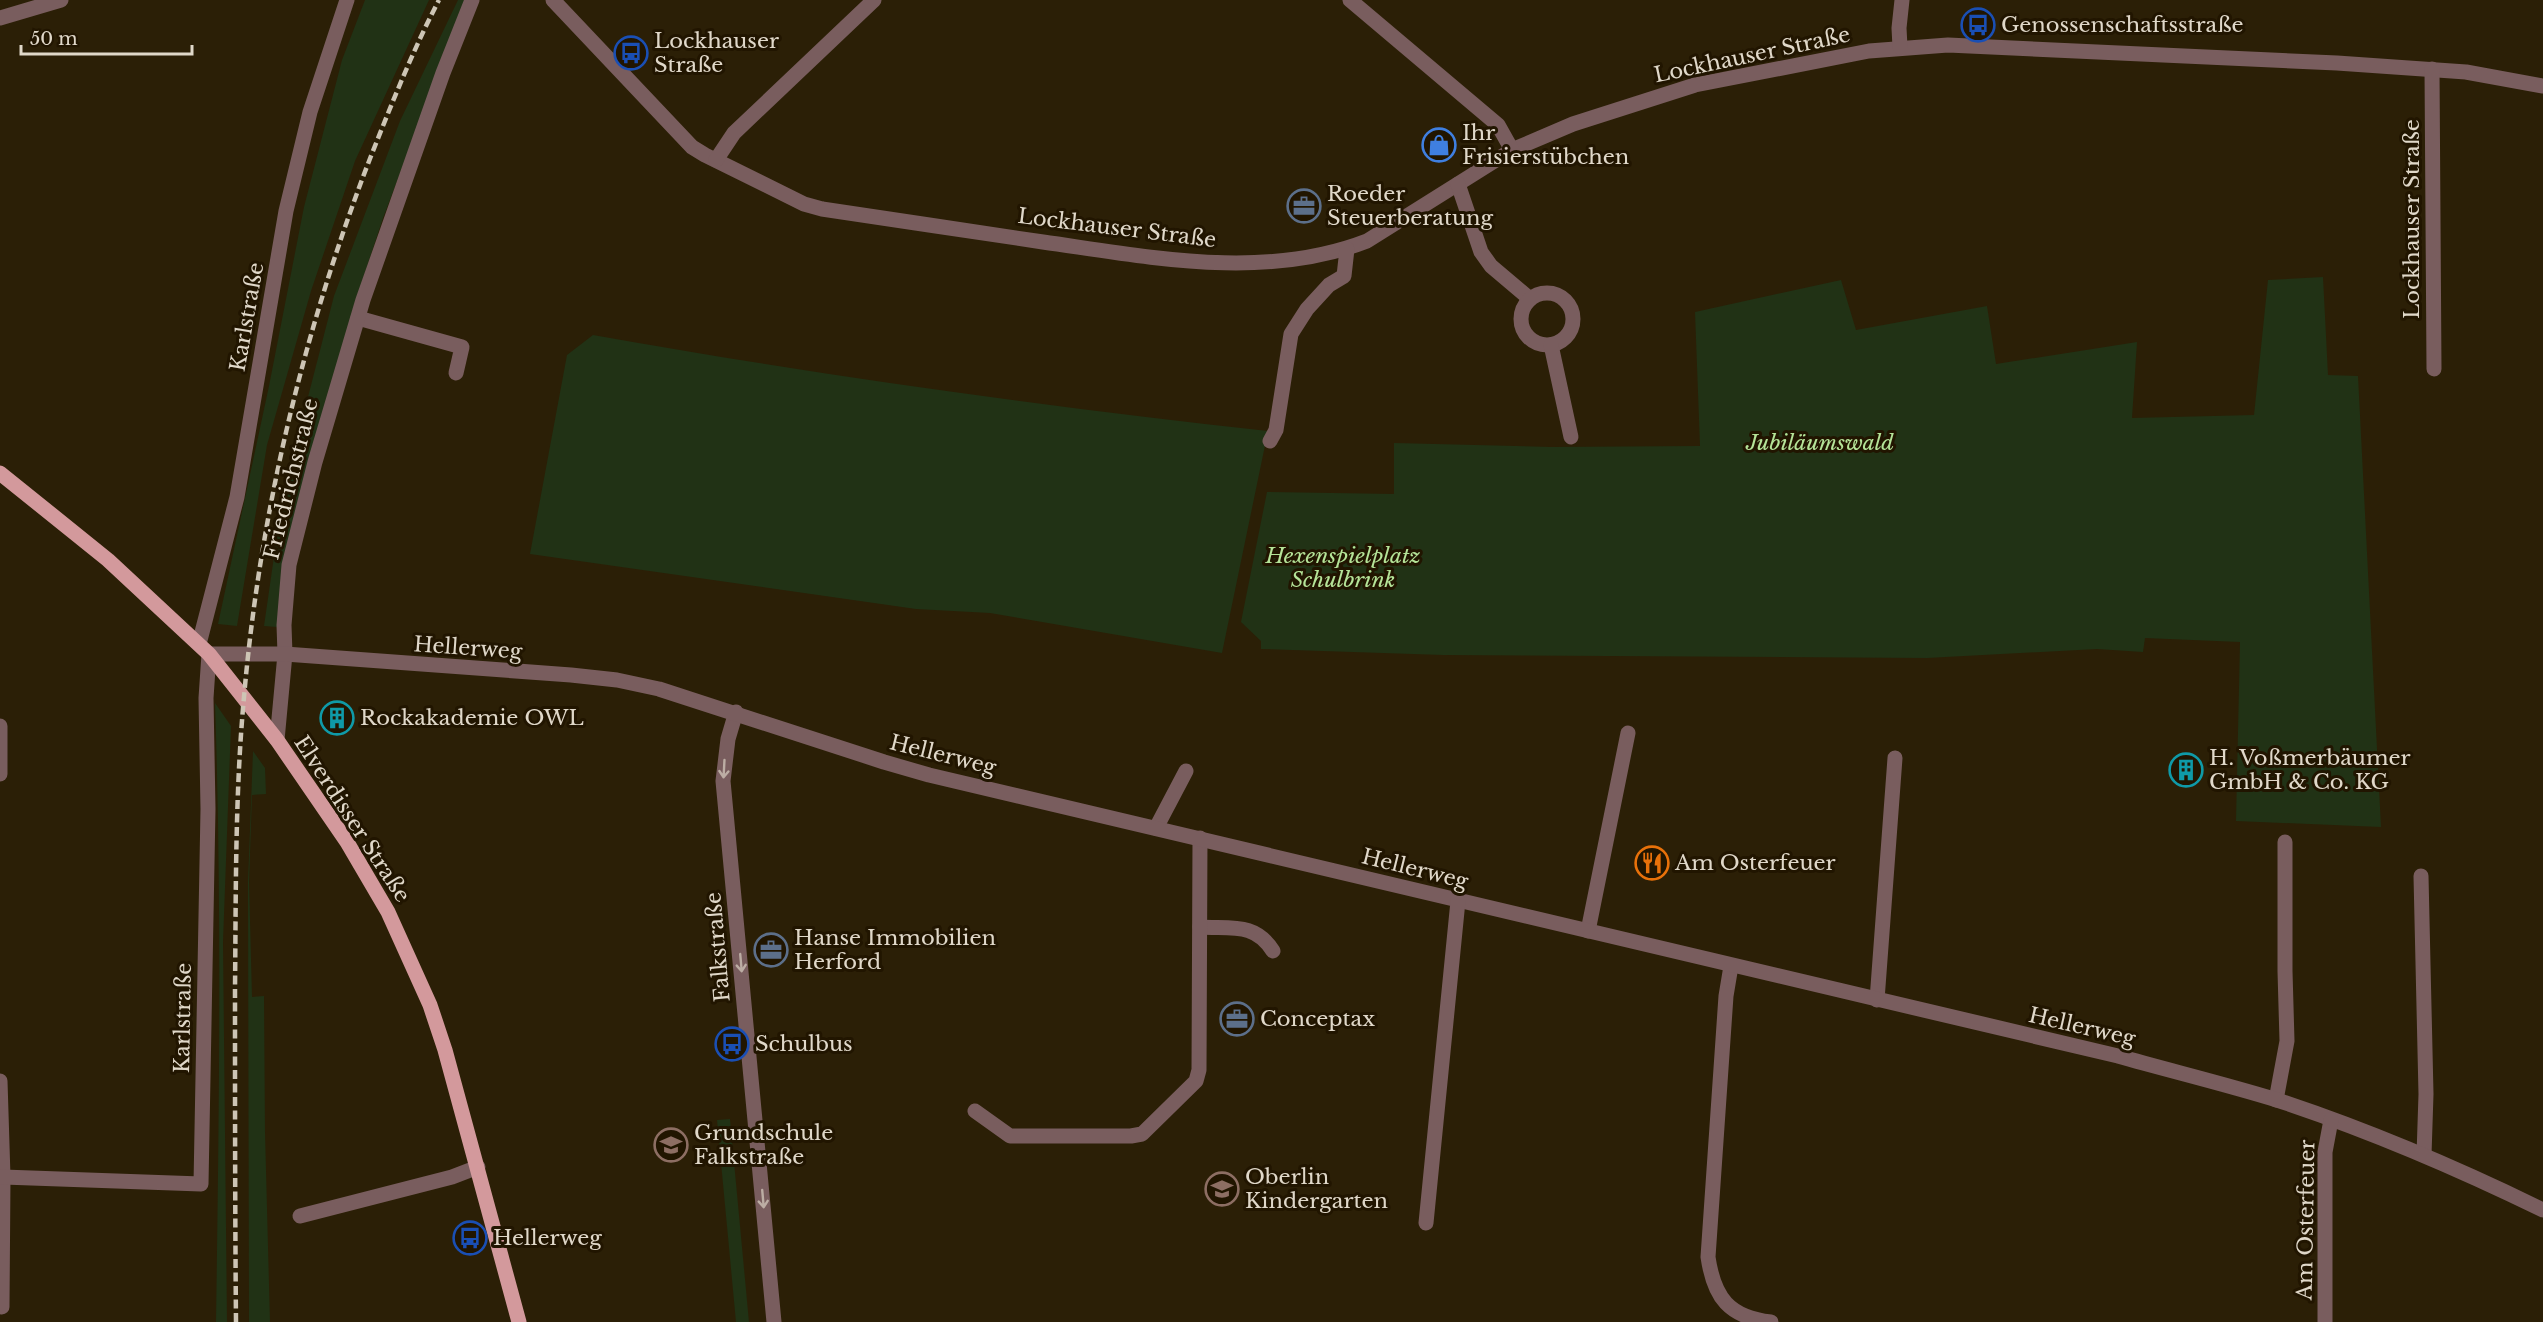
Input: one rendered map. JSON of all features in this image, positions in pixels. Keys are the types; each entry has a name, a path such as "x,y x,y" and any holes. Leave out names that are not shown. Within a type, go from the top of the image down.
{"main road":[{"name":"Elverdisser Straße","path":"0,473 108,560 204,649 277,740 347,842 388,912 410,957 441,1038 519,1322"}],"street":[{"path":"0,18 61,0"},
{"name":"Karlstraße","path":"3,1177 201,1184 208,809 204,649 237,497 286,211 310,112 347,0"},
{"name":"Friedrichstraße","path":"285,654 284,625 289,565 315,462 358,318 403,184 472,0"},
{"name":"Lockhauser Straße","path":"553,0 692,147 804,204 822,209 1168,259 1279,262 1316,257 1347,249 1367,241 1512,150 1573,124 1695,85 1781,67 1900,47 1948,45 2432,69 2500,76 2543,86"},
{"path":"716,160 734,133 874,0"},
{"path":"1350,0 1498,125 1512,150"},
{"path":"1900,47 1899,28 1902,0"},
{"name":"Lockhauser Straße","path":"2432,69 2434,369"},
{"path":"1458,184 1481,252 1491,266 1530,299"},
{"path":"1270,441 1276,430 1291,334 1306,309 1329,285 1344,276 1347,249"},
{"path":"1542,293 1555,294 1566,302 1572,314 1571,328 1564,339 1551,345 1538,344 1527,336 1521,324 1522,310 1530,299 1542,293"},
{"path":"358,318 462,347 456,373"},
{"path":"1551,345 1571,437"},
{"name":"Hellerweg","path":"204,649 617,680 659,689 736,712 884,762 1458,902 2118,1056 2276,1100 2424,1155 2543,1210"},
{"path":"277,740 285,654"},
{"name":"Falkstraße","path":"736,712 728,739 723,781 774,1322"},
{"path":"0,726 0,774"},
{"path":"1588,931 1628,733"},
{"path":"1877,1000 1895,758"},
{"path":"1156,828 1186,771"},
{"path":"975,1111 1010,1136 1131,1136 1142,1134 1196,1081 1199,1070 1200,838"},
{"path":"2276,1100 2287,1041 2285,842"},
{"path":"2421,876 2426,1094 2424,1155"},
{"path":"1426,1223 1458,902"},
{"path":"1200,927 1253,931 1265,938 1273,951"},
{"path":"1731,966 1726,996 1708,1257 1710,1274 1719,1296 1732,1311 1756,1320 1771,1322"},
{"path":"0,1081 3,1177 2,1307"},
{"name":"Am Osterfeuer","path":"2325,1322 2325,1152 2331,1120"},
{"path":"300,1216 452,1177 478,1167"}],"green space":[{"path":"365,0 429,0 355,161 311,291 267,445 237,626 218,624 269,386 304,207 342,60"},
{"path":"458,0 466,0 383,218 352,312 277,627 264,626 283,494 334,296 400,121"},
{"path":"2323,277 2328,375 2358,376 2381,827 2236,821 2240,642 2145,638 2143,652 2097,649 1927,658 1443,655 1261,649 1261,641 1241,622 1267,492 1394,494 1394,443 1551,447 1700,446 1695,312 1841,280 1856,330 1987,306 1996,364 2137,342 2132,418 2254,415 2268,280"},
{"path":"593,335 930,389 1268,431 1222,653 990,613 916,609 530,554 567,355"},
{"path":"215,703 231,726 223,942 227,1322 216,1322 219,935"},
{"path":"253,751 265,768 266,794 252,795 249,882 252,997 264,996 270,1322 249,1322 248,882"},
{"path":"730,1119 749,1322 736,1322 717,1120"}],"railway":[{"path":"236,1322 237,806 244,697 261,559 288,422 325,288 371,156 412,57 439,0"}],"place":[{"name":"Genossenschaftsstraße","path":"1978,25"},
{"name":"Lockhauser Straße","path":"631,53"},
{"name":"Ihr Frisierstübchen","path":"1439,145"},
{"name":"Roeder Steuerberatung","path":"1304,206"},
{"name":"Rockakademie OWL","path":"337,718"},
{"name":"H. Voßmerbäumer GmbH & Co. KG","path":"2186,770"},
{"name":"Am Osterfeuer","path":"1652,863"},
{"name":"Hanse Immobilien Herford","path":"771,950"},
{"name":"Conceptax","path":"1237,1019"},
{"name":"Schulbus","path":"732,1044"},
{"name":"Grundschule Falkstraße","path":"671,1145"},
{"name":"Oberlin Kindergarten","path":"1222,1189"},
{"name":"Hellerweg","path":"470,1238"}],"park label":[{"name":"Jubiläumswald","path":"1820,443"},
{"name":"Hexenspielplatz Schulbrink","path":"1343,568"}]}
